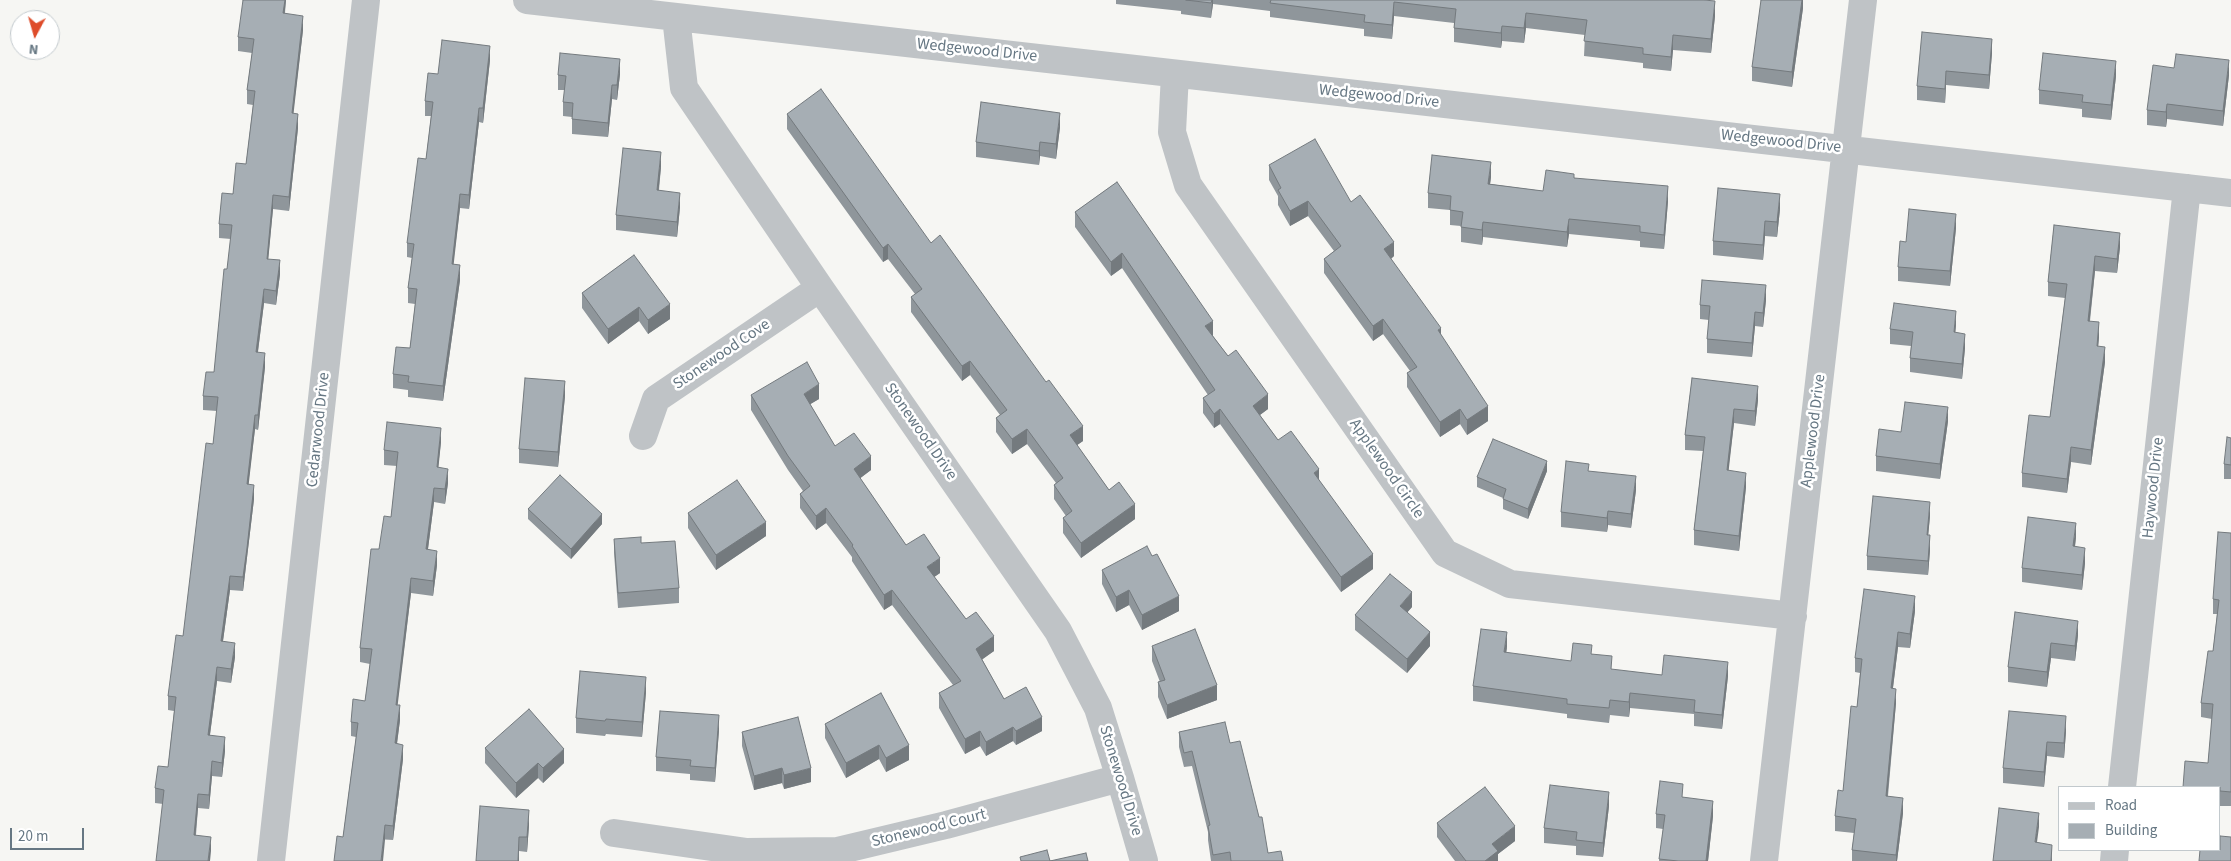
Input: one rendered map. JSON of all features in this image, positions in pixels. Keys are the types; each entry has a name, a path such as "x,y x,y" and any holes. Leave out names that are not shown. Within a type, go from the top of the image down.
{"street":[{"name":"Cedarwood Drive","path":"271,861 366,0"},
{"name":"Wedgewood Drive","path":"527,0 2231,193"},
{"name":"Applewood Drive","path":"1764,861 1863,0"},
{"name":"Stonewood Drive","path":"676,17 684,88 1058,631 1098,708 1144,861"},
{"name":"Applewood Circle","path":"1175,74 1172,132 1188,185 1445,553 1510,584 1793,616"},
{"name":"Haywood Drive","path":"2122,786 2187,188"},
{"name":"Stonewood Cove","path":"642,436 656,399 820,288"},
{"name":"Stonewood Court","path":"614,833 747,852 838,851 946,826 1120,778"}],"building":[{"path":"243,0 285,0 283,13 303,16 292,113 298,114 289,197 273,195 267,259 280,260 276,291 264,289 256,352 265,353 258,415 255,415 247,484 254,485 247,548 243,577 230,576 221,641 235,643 231,669 217,667 208,735 225,737 222,763 212,761 209,795 198,794 194,835 211,837 208,861 156,861 164,790 155,788 158,766 168,767 176,697 168,696 176,635 183,636 206,443 213,444 218,397 203,396 206,372 214,372 224,269 227,269 232,225 219,224 222,193 233,194 236,163 246,164 255,91 247,90 254,39 238,37"},
{"path":"1186,0 1212,0 1211,3"},
{"path":"1271,0 1715,1 1711,39 1673,35 1671,57 1643,54 1643,48 1584,41 1587,20 1526,13 1524,28 1502,26 1501,33 1454,28 1456,9 1394,2 1392,25 1364,22 1365,15 1270,3"},
{"path":"1761,0 1802,0 1792,72 1752,67"},
{"path":"1922,32 1992,39 1989,75 1946,71 1945,89 1917,86"},
{"path":"442,40 490,46 483,108 479,108 469,195 460,194 452,264 460,265 443,386 408,382 409,376 393,374 396,347 410,348 417,289 408,288 414,244 407,243 418,158 426,159 433,102 425,101 428,73 438,74"},
{"path":"560,53 620,59 617,85 612,85 608,123 572,119 573,103 563,102 566,76 558,75"},
{"path":"2043,53 2116,61 2111,105 2082,102 2083,95 2039,90"},
{"path":"2176,54 2229,60 2223,111 2167,104 2166,112 2147,110 2153,65 2174,68"},
{"path":"821,89 931,243 940,235 1046,382 1049,380 1083,426 1070,435 1109,490 1119,482 1135,504 1081,543 1063,518 1072,511 1054,485 1063,478 1027,429 1012,439 996,418 1007,410 970,361 962,366 911,297 922,289 888,244 883,248 787,114"},
{"path":"981,102 1060,113 1056,144 1040,142 1039,151 976,142"},
{"path":"1315,139 1351,202 1360,195 1394,242 1384,249 1441,328 1438,330 1488,406 1467,420 1460,409 1440,422 1407,373 1417,367 1383,319 1373,326 1324,259 1341,246 1308,201 1290,211 1278,190 1281,188 1269,165"},
{"path":"623,148 661,152 657,190 680,193 677,222 616,215"},
{"path":"1432,155 1491,162 1488,184 1543,191 1546,170 1574,174 1574,178 1668,186 1664,235 1640,232 1640,226 1569,219 1567,232 1483,222 1482,230 1461,227 1463,212 1450,210 1451,196 1428,193"},
{"path":"1117,182 1213,321 1205,326 1228,356 1236,350 1268,394 1253,406 1278,440 1291,431 1319,469 1314,473 1373,554 1341,577 1220,409 1214,414 1203,398 1215,390 1122,253 1111,262 1075,212"},
{"path":"1718,188 1780,194 1777,222 1765,221 1763,245 1713,241"},
{"path":"1909,209 1956,214 1950,271 1898,267 1900,241 1906,242"},
{"path":"2054,225 2120,233 2117,259 2095,256 2088,321 2099,322 2097,346 2105,347 2091,450 2071,447 2067,479 2022,473 2029,415 2050,417 2067,284 2048,282"},
{"path":"634,255 670,304 648,320 639,307 608,329 582,293"},
{"path":"1702,280 1766,285 1763,313 1755,312 1752,343 1707,339 1710,306 1700,305"},
{"path":"1894,303 1956,311 1954,332 1965,334 1962,364 1910,358 1913,332 1890,329"},
{"path":"807,362 819,384 804,394 835,446 854,433 871,456 854,469 906,545 924,534 940,558 927,567 966,619 976,612 994,636 976,649 1004,699 1026,687 1042,717 1016,731 1013,727 986,742 980,731 965,739 939,693 961,681 892,590 884,595 853,545 826,508 816,516 800,494 810,486 788,456 751,395"},
{"path":"525,378 565,381 558,452 519,449"},
{"path":"1692,378 1758,386 1755,411 1734,409 1727,470 1746,473 1739,536 1694,530 1705,437 1685,435"},
{"path":"1905,402 1948,407 1940,464 1876,456 1879,429 1901,432"},
{"path":"387,422 441,428 437,467 448,469 445,489 434,488 426,549 437,551 433,581 411,578 396,705 400,705 395,743 403,745 393,826 385,825 381,861 334,861 337,836 343,837 358,723 351,722 353,699 365,701 372,649 360,648 371,549 379,549 384,516 391,517 398,452 384,450"},
{"path":"2227,437 2231,438 2231,465 2224,464"},
{"path":"1493,439 1547,461 1528,509 1503,499 1506,489 1477,477"},
{"path":"1566,461 1589,464 1588,471 1636,476 1631,514 1608,511 1607,518 1561,512"},
{"path":"560,475 602,514 571,549 528,509"},
{"path":"737,480 766,522 716,555 688,513"},
{"path":"1873,496 1930,502 1927,535 1930,535 1928,561 1867,556"},
{"path":"2028,517 2076,523 2073,546 2085,548 2082,575 2022,568"},
{"path":"2218,532 2231,533 2231,792 2221,791 2221,786 2183,786 2185,761 2208,763 2213,704 2201,703 2208,651 2213,651 2219,600 2213,599"},
{"path":"641,537 641,543 675,541 679,588 618,593 614,539"},
{"path":"1147,546 1152,556 1157,554 1179,596 1142,615 1129,590 1116,597 1102,570"},
{"path":"1390,574 1412,592 1400,606 1430,632 1407,659 1355,615"},
{"path":"1864,589 1915,596 1910,634 1898,632 1891,688 1896,689 1886,796 1903,798 1896,855 1852,850 1856,819 1835,816 1838,790 1843,791 1851,706 1857,707 1862,659 1855,658"},
{"path":"2015,612 2078,621 2075,646 2051,643 2047,672 2008,667"},
{"path":"1195,629 1217,685 1167,705 1158,682 1165,680 1152,646"},
{"path":"1481,629 1507,632 1504,652 1571,661 1573,643 1592,645 1591,654 1612,656 1611,669 1662,675 1664,655 1728,662 1722,715 1694,712 1695,700 1630,693 1629,702 1610,700 1609,708 1567,704 1567,699 1473,686"},
{"path":"580,671 646,677 642,722 576,718"},
{"path":"881,693 909,745 886,758 879,745 846,763 825,724"},
{"path":"529,709 564,749 543,768 538,763 516,783 485,748"},
{"path":"660,711 719,715 715,768 690,766 691,760 656,757"},
{"path":"2009,711 2066,716 2064,743 2047,742 2044,772 2003,768"},
{"path":"798,717 811,768 784,775 782,768 754,776 742,732"},
{"path":"1225,722 1230,743 1240,741 1259,817 1262,817 1268,853 1281,851 1283,861 1231,861 1230,852 1213,855 1208,826 1210,825 1192,751 1184,753 1179,732"},
{"path":"1660,781 1683,784 1682,797 1713,801 1706,861 1659,859 1665,815 1656,814"},
{"path":"1550,785 1609,792 1603,843 1576,840 1577,832 1544,828"},
{"path":"1485,787 1515,826 1492,844 1498,851 1485,861 1466,861 1437,823"},
{"path":"480,806 529,810 527,837 519,837 518,861 476,861"},
{"path":"1999,808 2039,813 2035,842 2052,845 2051,861 1993,861"},
{"path":"2221,836 2231,837 2231,861 2199,861 2200,851 2221,851"},
{"path":"1047,850 1050,861 1021,861 1020,857"},
{"path":"1086,853 1088,861 1050,861"}]}
